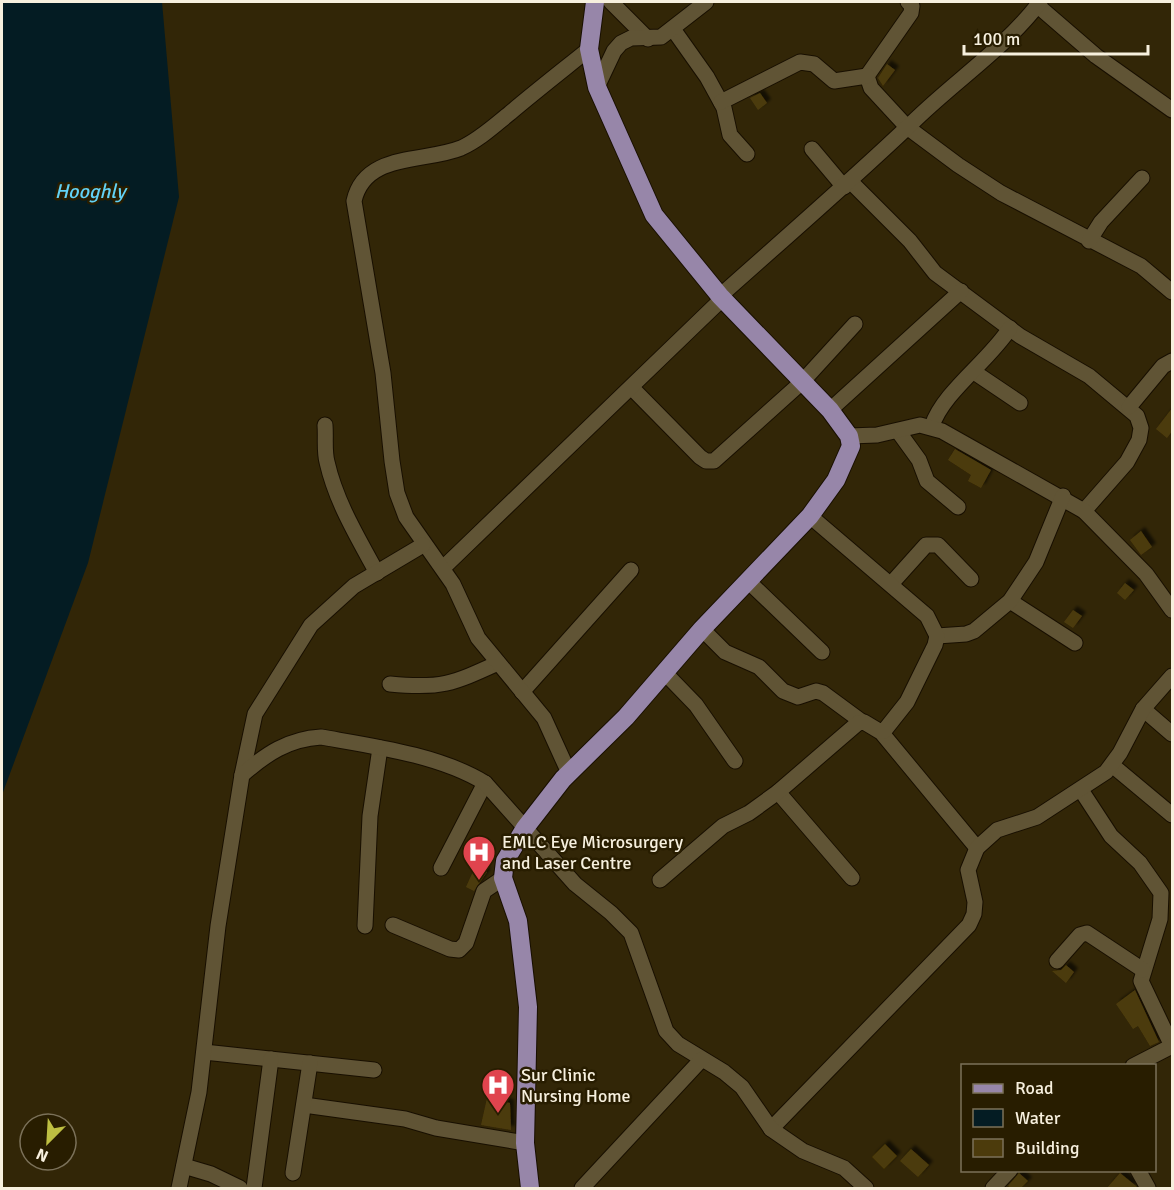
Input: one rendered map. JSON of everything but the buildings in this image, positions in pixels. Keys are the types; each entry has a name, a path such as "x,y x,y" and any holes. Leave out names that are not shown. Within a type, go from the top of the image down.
{"main road":[{"path":"530,1188 525,1143 528,1007 518,921 503,878 505,861 525,828 568,773 614,731 702,629 810,516 836,480 851,446 849,436 830,411 721,297 654,215 597,87 589,49 595,2"}],"street":[{"path":"612,2 648,39"},
{"path":"597,87 614,51 621,43 631,38 661,37 706,2"},
{"path":"720,102 800,62 814,63 834,81 867,76 911,13 912,6 908,2"},
{"path":"443,568 542,471 632,388 721,297 907,127 994,52 1039,3 1096,56 1173,110"},
{"path":"673,29 707,77 720,102 730,135 747,154"},
{"path":"568,773 544,718 478,638 443,568 423,545 406,517 397,493 383,373 354,210 356,192 360,182 384,165 444,153 470,144 589,49"},
{"path":"867,76 871,88 907,127 1002,193 1036,209 1089,241 1141,266 1173,292"},
{"path":"812,149 910,241 935,273 1010,328 1089,376 1137,416 1141,428 1139,440 1116,477 1084,511"},
{"path":"1089,241 1101,222 1142,178"},
{"path":"830,411 961,291"},
{"path":"632,388 700,457 710,462 719,458 802,382 855,324"},
{"path":"932,426 944,402 974,372 1010,328"},
{"path":"1129,407 1163,366 1173,361"},
{"path":"974,372 1020,404"},
{"path":"326,425 326,460 335,487 354,532 377,573"},
{"path":"849,436 898,431 920,425 932,426 1063,496 1084,511 1146,574 1173,610"},
{"path":"898,431 919,460 927,481 958,507"},
{"path":"937,636 966,634 974,631 1010,601 1036,562 1063,496"},
{"path":"810,516 927,616 937,636"},
{"path":"891,584 926,545 932,543 938,545 971,579"},
{"path":"179,1188 199,1092 218,926 242,775 255,714 311,625 339,597 423,545"},
{"path":"522,692 630,570"},
{"path":"748,581 822,652"},
{"path":"1010,601 1075,643"},
{"path":"702,629 725,652 759,667 783,691 798,697 816,691 823,693 861,721 881,732 977,848"},
{"path":"881,732 892,724 907,702 937,636"},
{"path":"390,684 436,687 457,682 498,663"},
{"path":"664,672 696,705 735,761"},
{"path":"771,1129 969,925 974,914 975,902 968,870 977,848 997,830 1027,822 1081,790 1112,765 1143,709 1173,676"},
{"path":"1143,709 1173,734"},
{"path":"660,880 723,826 749,813 778,792 861,721"},
{"path":"242,775 273,750 307,738 321,737 380,748 470,773 485,783 575,884 611,913 631,933 666,1031 678,1044 724,1072 742,1088 771,1129 803,1151 844,1168 866,1188"},
{"path":"365,926 370,816 380,748"},
{"path":"1112,765 1173,815"},
{"path":"441,868 485,783"},
{"path":"1081,790 1110,836 1140,863 1167,894 1141,981 1172,1046 1135,1064"},
{"path":"778,792 852,878"},
{"path":"393,925 450,949 459,950 466,943 484,891 503,878"},
{"path":"1057,961 1080,934 1087,933 1143,970"},
{"path":"204,1052 374,1070"},
{"path":"254,1188 271,1059"},
{"path":"582,1188 702,1059"},
{"path":"293,1173 310,1063"},
{"path":"304,1105 413,1121 436,1128 525,1143"},
{"path":"184,1166 211,1174 240,1188"},
{"path":"993,1188 1008,1172"},
{"path":"1139,1172 1148,1188"}],"water":[{"name":"Hooghly","path":"2,2 162,2 179,197 88,563 2,795"}],"place":[{"name":"EMLC Eye Microsurgery and Laser Centre","path":"479,881"},
{"name":"Sur Clinic Nursing Home","path":"498,1114"}]}
